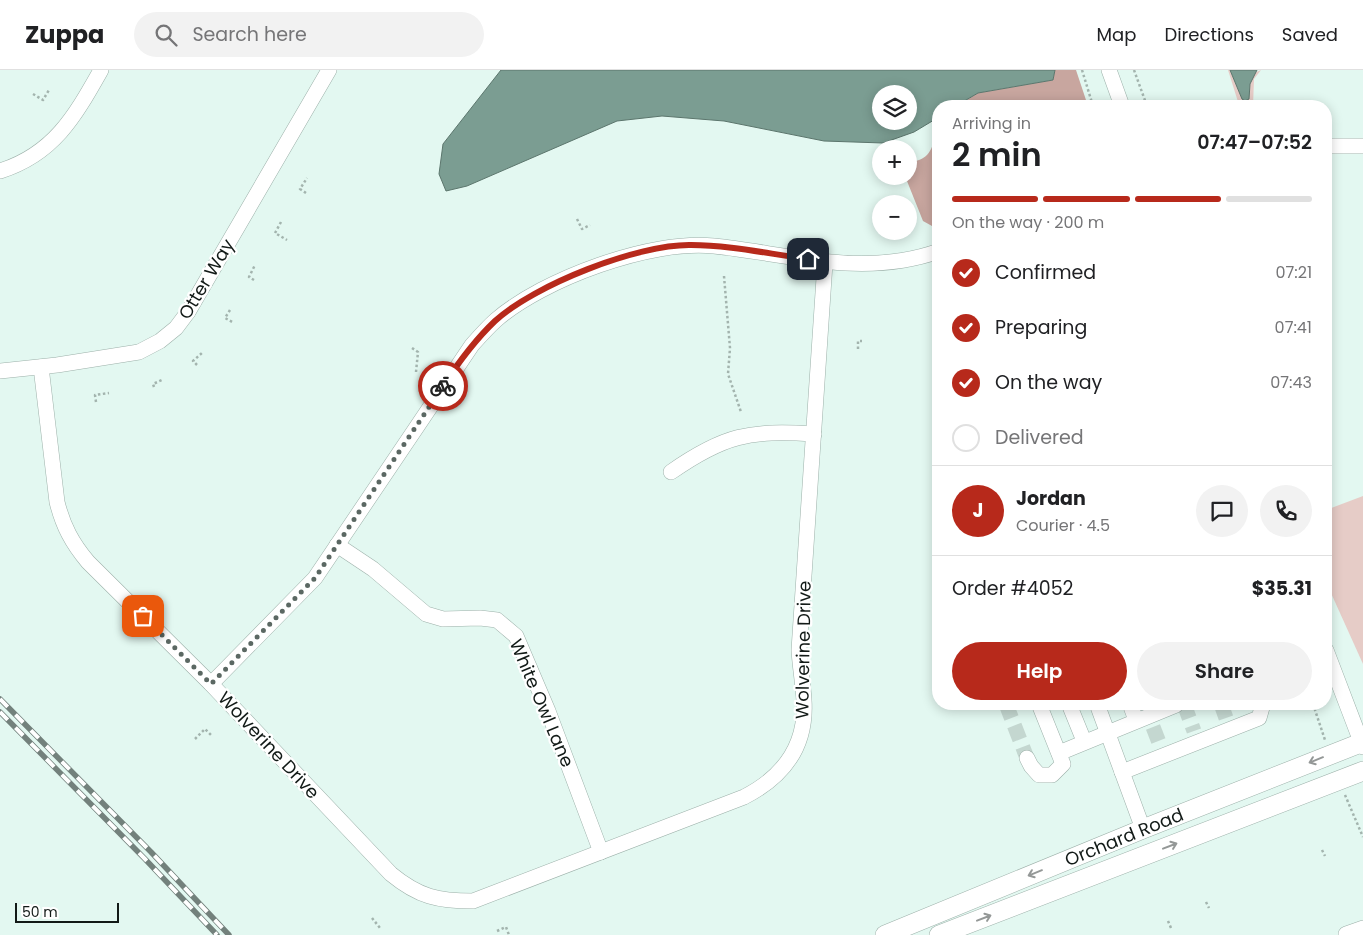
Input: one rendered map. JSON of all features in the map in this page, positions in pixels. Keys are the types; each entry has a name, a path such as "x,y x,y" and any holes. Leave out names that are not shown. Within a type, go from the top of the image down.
{"main road":[{"name":"Orchard Road","path":"885,935 1142,829 1362,744"},
{"name":"Orchard Road","path":"939,935 1363,771"}],"street":[{"path":"0,171 14,166 38,152 61,134 78,111 101,70"},
{"name":"Otter Way","path":"0,371 41,367 140,352 160,341 176,328 188,312 329,70"},
{"path":"1109,70 1120,100"},
{"path":"1332,146 1363,146"},
{"path":"211,684 302,592 337,545 472,345 496,320 525,299 556,283 612,261 662,247 714,246 825,263 872,264 904,261 932,254"},
{"name":"Wolverine Drive","path":"41,367 57,502 62,522 72,543 88,562 211,684 391,874 426,902 474,901 744,797 764,787 782,770 795,750 803,726 804,709 800,650 825,263"},
{"path":"671,472 701,451 723,441 745,435 768,432 814,434"},
{"name":"White Owl Lane","path":"337,545 373,569 426,614 442,620 480,618 497,620 516,636 548,711 602,852"},
{"path":"1332,666 1362,744"},
{"path":"1027,758 1039,775 1052,775 1063,764 1041,710"},
{"path":"1071,710 1084,742"},
{"path":"1099,710 1142,829"},
{"path":"1136,710 1146,721"},
{"path":"1059,753 1107,732 1146,721 1167,710"},
{"path":"1122,772 1162,750 1229,723 1259,718 1261,710"},
{"path":"1346,934 1363,928"}],"path":[{"path":"1082,70 1091,100"},
{"path":"1134,70 1145,100"},
{"path":"33,94 43,100 49,90"},
{"path":"306,193 300,189 307,178"},
{"path":"577,219 582,229 590,225"},
{"path":"281,222 275,233 286,240"},
{"path":"254,280 249,278 255,265"},
{"path":"724,276 730,348 728,374 741,412"},
{"path":"230,310 225,318 234,324"},
{"path":"858,349 858,341 862,341"},
{"path":"412,348 418,352 416,372"},
{"path":"197,365 193,361 203,352"},
{"path":"154,387 153,384 162,380"},
{"path":"96,402 95,395 109,393"},
{"path":"1315,710 1324,739"},
{"path":"195,739 205,729 212,736"},
{"path":"1348,804 1363,837"},
{"path":"1322,850 1325,856"},
{"path":"1206,902 1208,908"},
{"path":"372,918 380,928"},
{"path":"1168,921 1171,928"},
{"path":"496,931 506,928 509,935"}],"shaded area":[{"path":"501,70 1055,70 1053,80 978,93 966,100 932,100 932,121 914,132 891,140 872,140 872,143 824,141 724,121 662,116 617,121 467,186 446,191 439,174 443,144"},
{"path":"1055,70 1076,70 1086,100 967,100 978,93 1053,80"},
{"path":"1228,70 1230,70 1242,99 1249,99 1250,84 1254,73 1261,70 1254,79 1253,100 1237,100"},
{"path":"1230,70 1257,70 1250,84 1249,99 1242,99"},
{"path":"932,147 932,226 923,221 917,206 917,195 913,195 909,185 917,185 917,161 927,155"},
{"path":"1363,496 1363,664 1332,595 1332,508"}],"tunnel":[{"path":"1008,710 1027,758"},
{"path":"1186,710 1194,731"},
{"path":"1223,710 1226,718"},
{"path":"1153,727 1160,745"}],"railway":[{"path":"0,699 151,852 229,935"},
{"path":"0,712 217,935"}],"way so far":[{"path":"143,616 211,684 315,578 443,386"}],"route":[{"path":"443,386 472,345 496,320 525,299 540,291 612,261 662,247 689,245 714,246 808,259"}]}
